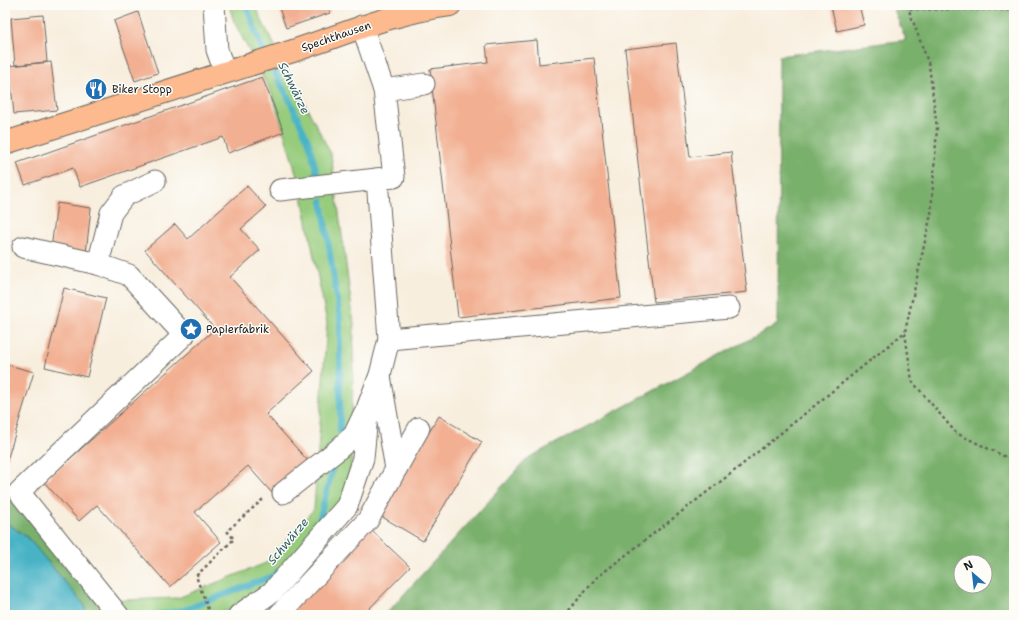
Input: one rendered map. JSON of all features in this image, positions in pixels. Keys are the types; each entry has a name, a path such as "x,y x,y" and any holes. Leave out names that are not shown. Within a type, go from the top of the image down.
{"main road":[{"name":"Spechthausen","path":"5,143 294,51 362,26 432,7 450,5"}],"street":[{"path":"214,5 217,50 234,69"},
{"path":"280,190 394,177 384,90 362,26"},
{"path":"384,90 424,84"},
{"path":"283,493 354,435 368,406 380,375 389,339 377,179"},
{"path":"98,264 111,213 124,196 155,181"},
{"path":"23,247 98,264 129,275 184,335 19,492 118,615"},
{"path":"389,339 729,308"},
{"path":"380,375 396,469"},
{"path":"238,615 272,592 347,506 363,458 368,406"},
{"path":"279,615 368,520 419,428"}],"path":[{"path":"907,5 910,9 929,65 937,128 931,214 904,332 912,381 956,433 1014,461"},
{"path":"910,9 1014,10"},
{"path":"565,615 595,578 738,468 904,332"},
{"path":"210,614 196,576 234,539 227,531 262,500 283,493"}],"green space":[{"path":"229,5 256,5 260,17 331,154 354,324 350,506 282,599 207,615 5,615 5,499 100,601 178,598 266,563 314,509 327,323 300,186 273,96 234,22"},
{"path":"892,5 1014,5 1014,615 385,615 528,458 778,324 779,56 906,40"},
{"path":"5,499 18,503 100,601 133,615 86,615 85,606 28,538 5,522"}],"water":[{"path":"5,522 28,538 85,606 86,615 5,615"}],"building":[{"path":"278,5 328,5 330,13 286,28"},
{"path":"859,5 864,25 837,31 831,6"},
{"path":"138,12 158,73 135,81 114,21"},
{"path":"43,15 47,62 15,65 11,18"},
{"path":"537,40 539,64 594,58 621,298 458,317 430,69 488,62 486,45"},
{"path":"676,43 690,157 731,152 747,292 654,302 625,49"},
{"path":"51,62 57,110 14,114 9,66"},
{"path":"262,77 284,132 228,153 223,137 80,187 73,168 25,185 17,163"},
{"path":"247,186 266,207 241,229 260,250 230,277 314,371 266,414 308,461 272,493 248,466 195,512 221,542 170,587 97,505 79,521 44,482 215,329 145,250 175,224 188,239"},
{"path":"57,203 91,208 86,253 51,249"},
{"path":"64,288 106,298 87,377 45,367"},
{"path":"5,364 34,372 5,467"},
{"path":"439,416 482,442 423,541 379,515"},
{"path":"369,528 410,567 363,615 285,615"}],"waterway":[{"name":"Schwärze","path":"246,5 261,46 291,103 309,143 319,182"},
{"name":"Schwärze","path":"322,201 340,318 340,431"},
{"name":"Schwärze","path":"314,529 318,525 332,471"},
{"name":"Schwärze","path":"157,615 184,610 273,576 277,572"}],"place":[{"name":"Biker Stopp","path":"96,89"},
{"name":"Papierfabrik","path":"191,329"}]}
